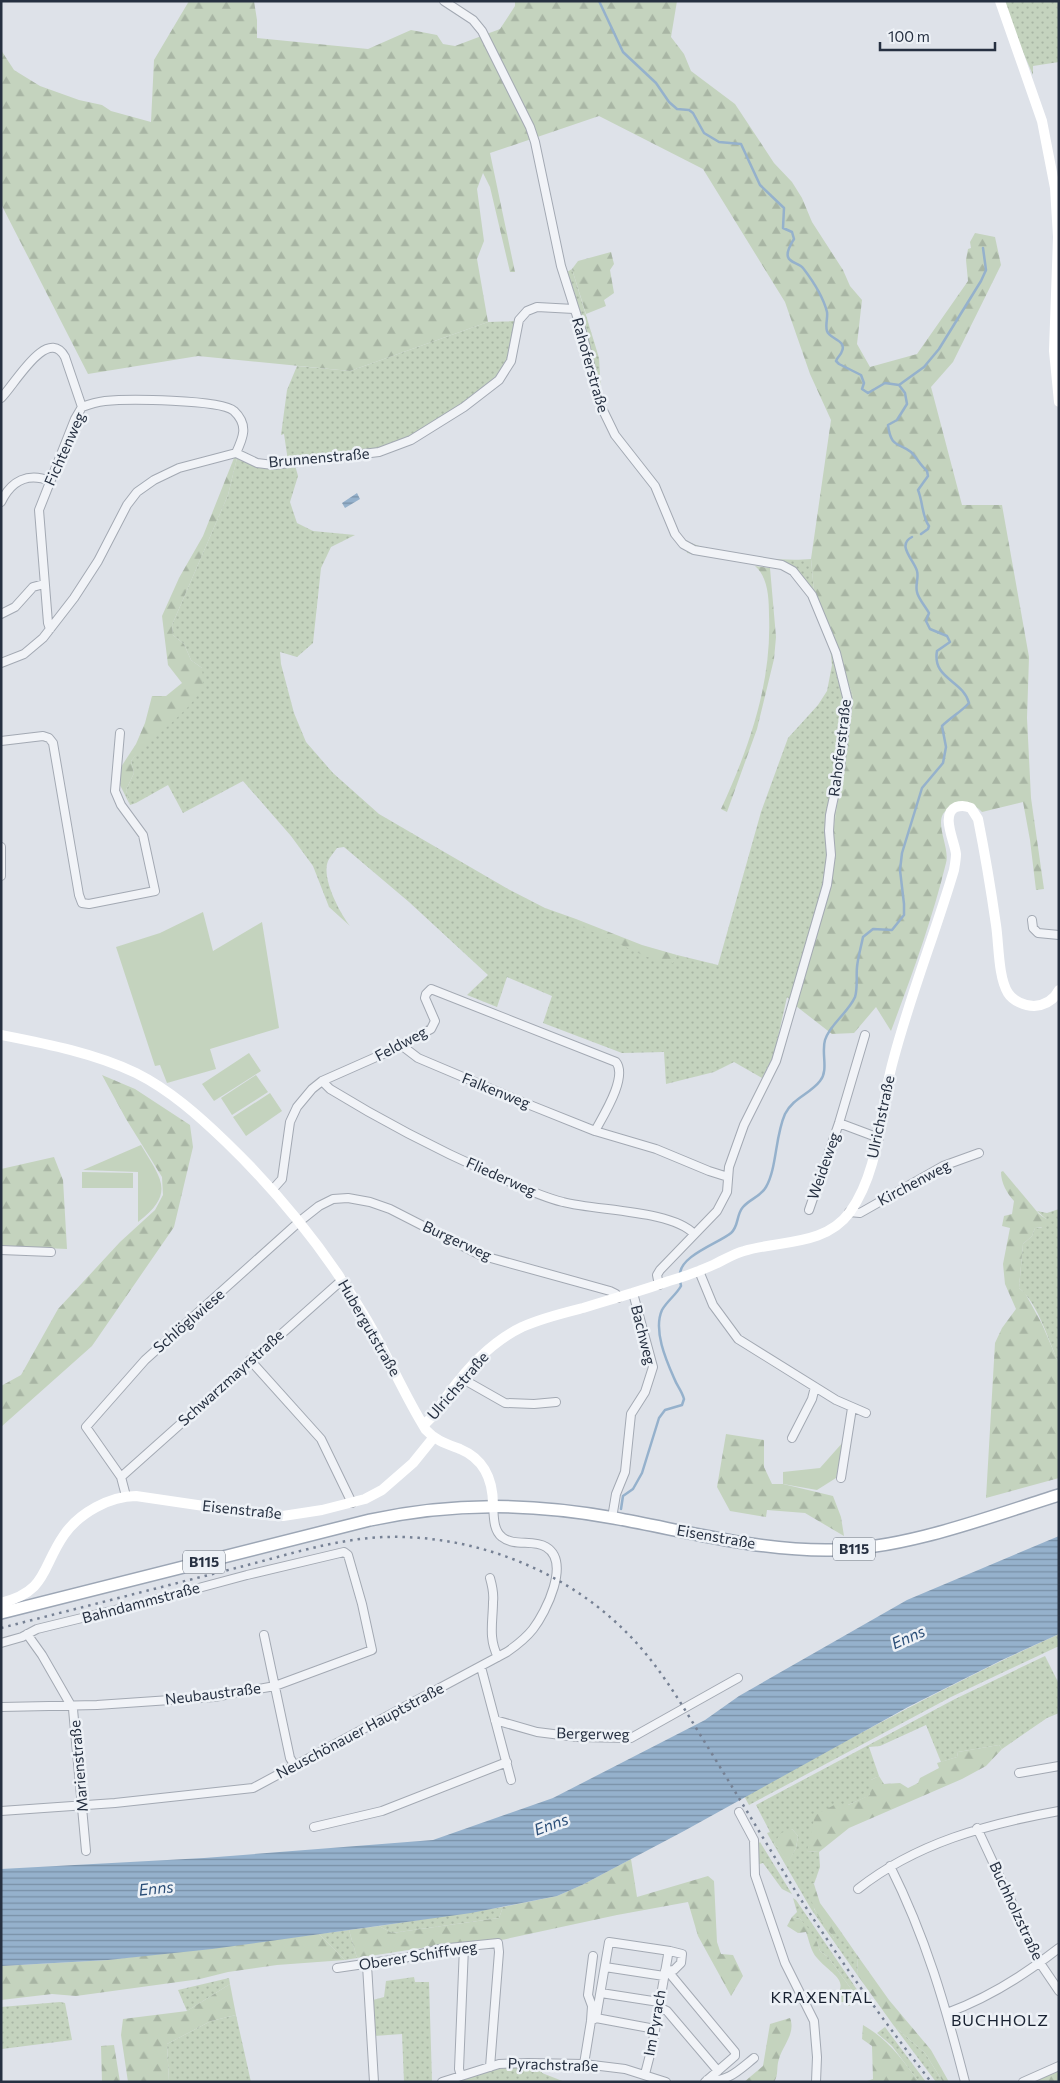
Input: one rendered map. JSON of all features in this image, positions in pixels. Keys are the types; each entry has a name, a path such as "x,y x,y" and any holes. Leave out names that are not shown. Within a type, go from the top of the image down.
{"main road":[{"name":"Eisenstraße","path":"1,1613 386,1517 451,1507 493,1505 539,1508 612,1518 746,1543 811,1550 870,1547 901,1542 1059,1494"}],"street":[{"name":"Rahoferstraße","path":"444,1 473,20 482,32 521,105 530,127 535,142 557,249 582,332 596,390 604,413 622,446 655,486 679,540 694,550 782,565 797,574 812,595 836,652 848,701 840,768 830,815 831,855 827,885 776,1061 744,1125 733,1155 727,1192 721,1206 660,1270 657,1275 659,1285"},
{"path":"1000,1 1042,121 1055,188 1058,244 1054,351 1059,402"},
{"name":"Brunnenstraße","path":"236,453 257,463 273,465 372,454 397,446 420,435 464,407 499,380 511,361 519,320 526,311 537,307 574,309"},
{"path":"1,398 38,353 48,347 54,347 62,352 65,357 82,407"},
{"name":"Fichtenweg","path":"50,629 44,584 39,510 82,407 115,400 225,406 239,417 244,428 243,437 236,453"},
{"path":"1,663 34,648 50,629 98,561 127,505 137,492 154,480 179,468 236,453"},
{"path":"1,502 13,485 25,477 37,476 50,481"},
{"path":"1,614 15,607 33,587 44,584"},
{"path":"1,741 43,736 53,742 79,895 82,903 89,904 155,890 143,834 120,805 115,791 120,733"},
{"name":"Ulrichstraße","path":"423,1425 430,1419 461,1378 488,1350 521,1328 548,1318 672,1281 743,1251 802,1240 822,1234 836,1226 849,1212 866,1178 879,1138 893,1062 954,870 956,854 948,822 950,813 955,807 971,808 978,819 992,898 1003,979 1008,992 1021,1003 1033,1006 1046,1004 1059,990"},
{"path":"1,847 2,876"},
{"path":"1032,920 1033,928 1038,933 1059,935"},
{"name":"Feldweg","path":"272,1189 282,1179 288,1131 293,1114 312,1089 322,1081 401,1045 433,1027 434,1016 426,1001 426,994 431,989 616,1062 620,1071 618,1084 595,1131"},
{"name":"Hubergutstraße","path":"1,1035 89,1056 138,1074 192,1110 233,1148 300,1221 342,1280 378,1338 423,1425 434,1437"},
{"name":"Weideweg","path":"809,1210 840,1123 865,1035"},
{"name":"Falkenweg","path":"401,1045 409,1053 433,1065 595,1131 656,1149 728,1177"},
{"name":"Fliederweg","path":"322,1081 334,1092 407,1133 469,1164 528,1190 571,1204 674,1222 686,1227 694,1234"},
{"name":"Weideweg","path":"840,1123 879,1138"},
{"name":"Kirchenweg","path":"849,1212 860,1213 936,1170 979,1153"},
{"name":"Burgerweg","path":"300,1221 320,1206 333,1200 348,1198 370,1202 390,1209 480,1255 610,1291 616,1294 618,1298"},
{"name":"Schlöglwiese","path":"121,1477 86,1427 145,1360 300,1221"},
{"path":"1,1250 51,1252"},
{"path":"699,1271 714,1305 738,1339 815,1387 852,1408 866,1413"},
{"name":"Schwarzmayrstraße","path":"121,1477 342,1280"},
{"name":"Bachweg","path":"612,1518 616,1494 625,1472 632,1414 645,1392 653,1367 633,1293"},
{"path":"250,1360 321,1439 352,1503"},
{"path":"461,1378 505,1403 534,1404 556,1402"},
{"path":"792,1438 812,1400 815,1387"},
{"path":"841,1478 852,1408"},
{"path":"434,1437 468,1453 480,1463 491,1481 493,1505"},
{"name":"Eisenstraße","path":"1,1603 19,1597 34,1587 47,1570 63,1536 76,1523 107,1501 126,1496 274,1516 307,1513 352,1503 390,1485 413,1463 434,1437"},
{"path":"121,1477 126,1496"},
{"name":"Neuschönauer Hauptstraße","path":"1,1810 143,1800 253,1788 498,1657 524,1639 538,1622 558,1567 553,1553 544,1546 510,1541 501,1536 494,1523 493,1505"},
{"name":"Bahndammstraße","path":"1,1643 37,1629 340,1552 348,1555 362,1604"},
{"path":"490,1578 494,1602 491,1630 498,1657"},
{"name":"Neubaustraße","path":"1,1707 214,1697 275,1686 372,1650 362,1604"},
{"name":"Marienstraße","path":"27,1634 72,1705 76,1726 86,1851"},
{"path":"264,1635 290,1758 295,1766"},
{"path":"481,1667 511,1780"},
{"name":"Bergerweg","path":"495,1720 537,1732 577,1737 631,1738 738,1678"},
{"path":"314,1827 382,1811 507,1762"},
{"path":"1019,1773 1059,1766"},
{"path":"858,1889 890,1866 977,1828 1059,1811"},
{"path":"739,1812 754,1840 755,1875 785,1963 814,2021 817,2057 816,2082"},
{"name":"Buchholzstraße","path":"977,1828 1040,1963 1059,1991"},
{"path":"890,1866 923,1939 947,2013 965,2082"},
{"path":"584,2064 601,1993 610,1942 670,1952"},
{"name":"Oberer Schiffweg","path":"337,1968 405,1958 439,1949 498,1944 499,1952 490,2066"},
{"path":"461,2076 459,2069 464,1947"},
{"path":"947,2013 989,1994 1040,1963 1059,1948"},
{"name":"Im Pyrach","path":"645,2074 655,2029 665,1974 670,1952 682,1954 683,1960 674,1970 665,1974"},
{"path":"593,1956 588,1995 594,2019"},
{"path":"367,1965 374,2082"},
{"path":"605,1967 671,1975 735,2052 735,2056 706,2081"},
{"path":"601,1993 659,2005 667,2011 718,2071"},
{"path":"594,2019 655,2029"},
{"path":"706,2081 715,2082 730,2077 754,2058"},
{"name":"Pyrachstraße","path":"442,2082 490,2066 513,2063 584,2064 625,2069 666,2082"},
{"path":"1023,2082 1059,2066"}],"green space":[{"path":"189,1 254,1 257,38 368,49 411,30 437,35 443,44 455,46 500,29 515,6 515,1 677,1 671,37 684,54 691,71 735,104 774,163 792,182 802,198 812,222 843,270 850,286 862,300 857,344 870,367 917,354 968,281 966,260 968,249 971,248 970,242 975,233 995,237 1001,265 953,362 931,387 962,505 1002,505 1029,657 1027,718 1031,798 1044,889 1036,890 1023,802 982,812 968,804 956,805 947,810 941,819 947,857 946,863 928,926 891,1031 876,1007 854,1033 832,1034 796,1006 834,869 833,833 853,696 814,592 811,559 831,420 810,374 785,302 703,169 599,116 490,153 515,272 510,272 490,187 483,173 477,189 484,241 477,259 488,322 350,371 198,356 88,374 1,204 1,50 14,70 40,86 79,100 102,105 111,111 151,122 154,60"},
{"path":"1004,1 1059,1 1059,62 1033,66 1033,75"},
{"path":"611,252 614,264 610,270 614,293 604,300 606,306 586,314 572,269 578,261"},
{"path":"572,269 599,358 601,392 605,408 599,394 567,272"},
{"path":"517,321 503,381 470,407 403,447 288,461 284,434 281,435 287,390 297,366 350,371 488,322"},
{"path":"234,458 237,458 228,495 172,625 173,635 184,644 191,660 202,668 203,684 199,693 183,712 131,761 134,773 126,790 130,805 120,785 121,767 136,744 145,723 152,696 166,696 182,683 168,665 162,616 179,578 203,536"},
{"path":"237,458 295,465 298,476 290,502 297,523 313,531 355,535 331,547 321,568 313,643 297,657 280,652 281,664 294,713 306,742 333,773 379,814 508,889 545,908 576,919 577,924 673,962 677,955 718,965 761,812 788,738 818,705 827,691 832,665 830,647 809,595 798,580 784,569 687,553 686,541 730,554 797,560 811,559 814,592 853,696 833,833 834,869 796,1006 787,997 774,1055 762,1078 734,1062 714,1072 666,1084 664,1052 622,1053 543,1023 552,996 507,977 497,1007 467,995 488,975 409,902 344,847 337,848 329,859 327,876 329,886 341,913 350,926 329,907 313,866 291,836 243,781 183,813 168,785 130,805 126,790 134,773 131,761 202,668 191,660 184,644 173,635 172,625 228,495"},
{"path":"755,566 770,568 776,637 774,659 757,729 727,812 721,809 741,763 757,715 767,665 769,640 768,595 763,576"},
{"path":"203,912 213,951 262,922 279,1028 210,1049 216,1069 167,1083 160,1065 155,1066 116,947 160,933"},
{"path":"576,919 642,945 677,955 673,963 647,957 576,924"},
{"path":"249,1053 261,1071 214,1101 202,1084"},
{"path":"102,1075 135,1089 190,1125 193,1147 174,1227 92,1346 1,1427 1,1386 21,1375 58,1309 120,1242 155,1210 163,1195 162,1177 126,1119"},
{"path":"256,1075 268,1092 232,1115 221,1098"},
{"path":"270,1093 282,1111 246,1136 233,1117"},
{"path":"141,1145 159,1177 161,1194 150,1212 138,1222 138,1172 83,1170"},
{"path":"54,1157 63,1180 67,1249 1,1246 1,1169"},
{"path":"1003,1171 1039,1214 1046,1219 1053,1219 1046,1227 1035,1228 1032,1236 1023,1244 1019,1288 1025,1293 1042,1324 1059,1364 1059,1478 986,1498 995,1343 1002,1328 1016,1309 1005,1284 1003,1264 1010,1228 1002,1226 1004,1216 1012,1214 1014,1201 1003,1184 1001,1172"},
{"path":"82,1172 133,1173 133,1188 82,1188"},
{"path":"1059,1209 1059,1364 1032,1303 1019,1288 1023,1244 1032,1236 1035,1228 1041,1228 1052,1219 1046,1219 1037,1211 1047,1213"},
{"path":"726,1434 764,1440 764,1467 772,1484 783,1484 833,1496 841,1517 844,1536 805,1513 767,1510 766,1517 730,1511 717,1487"},
{"path":"844,1441 836,1478 817,1490 783,1484 783,1472 820,1468"},
{"path":"1059,1634 1059,1646 951,1697 749,1805 744,1796 939,1692"},
{"path":"1045,1656 1059,1684 1059,1713 1047,1718 1002,1749 999,1745 958,1752 957,1757 941,1762 926,1725 880,1746 869,1747 879,1776 871,1780 871,1795 848,1805 807,1851 819,1852 820,1867 813,1883 814,1909 834,1938 839,1929 857,1955 858,1976 811,1909 767,1833 770,1832 756,1805 955,1699","holes":["792,1829 798,1836 796,1848 788,1862 774,1843"]},
{"path":"999,1745 1002,1749 986,1766 962,1779 849,1828 819,1852 807,1851 815,1815 838,1803 848,1805 870,1795 871,1780 879,1776 884,1784 900,1783 908,1788 918,1783 920,1778 939,1768 937,1763 957,1757 958,1752"},
{"path":"792,1829 798,1836 796,1848 788,1863 774,1843 781,1833"},
{"path":"760,1842 792,1894 782,1889 763,1863 756,1865 757,1845"},
{"path":"631,1859 637,1897 708,1876 714,1881 717,1942 721,1954 733,1955 743,1976 731,1996 698,1936 688,1902 497,1941 464,1945 447,1944 357,1958 349,1930 379,1926 392,1933 499,1918 503,1907 557,1896"},
{"path":"812,1883 820,1903 839,1929 835,1939 820,1920 813,1906 811,1899"},
{"path":"793,1898 860,1994 849,2006 854,1993 828,1957 820,1951 817,1942 800,1919 792,1917 797,1912"},
{"path":"503,1907 499,1918 392,1933 379,1926"},
{"path":"792,1917 800,1919 809,1929 820,1951 828,1957 854,1993 849,2006 845,2002 829,2003 840,1989 838,1979 815,1955 806,1932 798,1933 787,1926"},
{"path":"349,1930 357,1958 345,1960 319,1934"},
{"path":"319,1934 345,1960 277,1965 228,1972 200,1979 76,1996 52,1994 1,2000 1,1966 108,1960"},
{"path":"857,1955 889,2000 931,2050 949,2082 943,2082 925,2053 894,2026 858,1976"},
{"path":"414,1977 415,1982 429,1982 432,2081 404,2082 402,2034 374,2036 371,2003 373,2000 384,1997 386,1981"},
{"path":"229,1978 230,1984 187,2011 178,1990"},
{"path":"230,1984 236,2015 211,2021 167,2044 169,2082 128,2082 121,2035 123,2019 187,2011"},
{"path":"65,2003 72,2040 2,2049 1,2056 1,2007"},
{"path":"236,2015 251,2082 169,2082 167,2044 211,2021"},
{"path":"790,2018 790,2034 779,2059 774,2082 744,2082 763,2066 770,2024"},
{"path":"863,2025 887,2043 919,2082 864,2082 873,2079 872,2046 862,2039"},
{"path":"894,2026 925,2053 943,2082 936,2082"},
{"path":"885,2027 926,2082 919,2082 892,2046 877,2033"},
{"path":"114,2045 120,2082 102,2082 101,2046"},
{"path":"503,2067 542,2068 542,2073 565,2082 457,2082"},
{"path":"1059,2069 1059,2082 1030,2082"}],"water":[{"path":"357,493 360,499 345,508 342,503"},
{"name":"Enns","path":"1059,1536 1059,1634 908,1707 684,1831 582,1885 557,1896 471,1913 212,1949 108,1960 1,1966 1,1869 204,1858 433,1840 553,1798 705,1720 739,1696 907,1600"}],"waterway":[{"path":"599,1 623,52 656,83 669,102 677,109 689,110 693,113 704,133 719,142 741,144 760,185 784,208 783,228 792,232 794,239 788,250 788,257 803,268 823,300 827,312 826,326 828,334 840,342 843,347 836,361 861,375 864,383 862,389 868,393 885,383 899,385"},
{"path":"921,534 929,526 918,490 928,476 927,471 911,452 893,441 888,425 897,420 907,404 905,393 899,385 924,367 939,349 981,281 986,270 983,248"},
{"path":"680,1275 681,1268 693,1256 734,1230 739,1213 743,1207 766,1187 770,1179 779,1132 785,1114 792,1104 823,1077 824,1045 827,1034 855,997 857,963 863,937 873,929 892,930 904,915 900,870 902,853 922,788 943,763 946,747 942,726 969,703 961,689 943,674 939,668 937,651 950,642 947,636 930,629 926,621 929,613 918,594 917,571 906,548 907,540 912,537"},
{"path":"621,1509 623,1496 633,1489 642,1473 659,1418 665,1410 682,1405 684,1399 664,1354 659,1327 662,1310 681,1286 680,1280"}],"railway":[{"path":"1,1628 309,1549 365,1538 421,1538 458,1543 494,1552 562,1582 621,1627 655,1665 679,1700 788,1879 839,1957 931,2082"}],"district":[{"name":"KRAXENTAL","path":"822,1997"},
{"name":"BUCHHOLZ","path":"1000,2020"}]}
